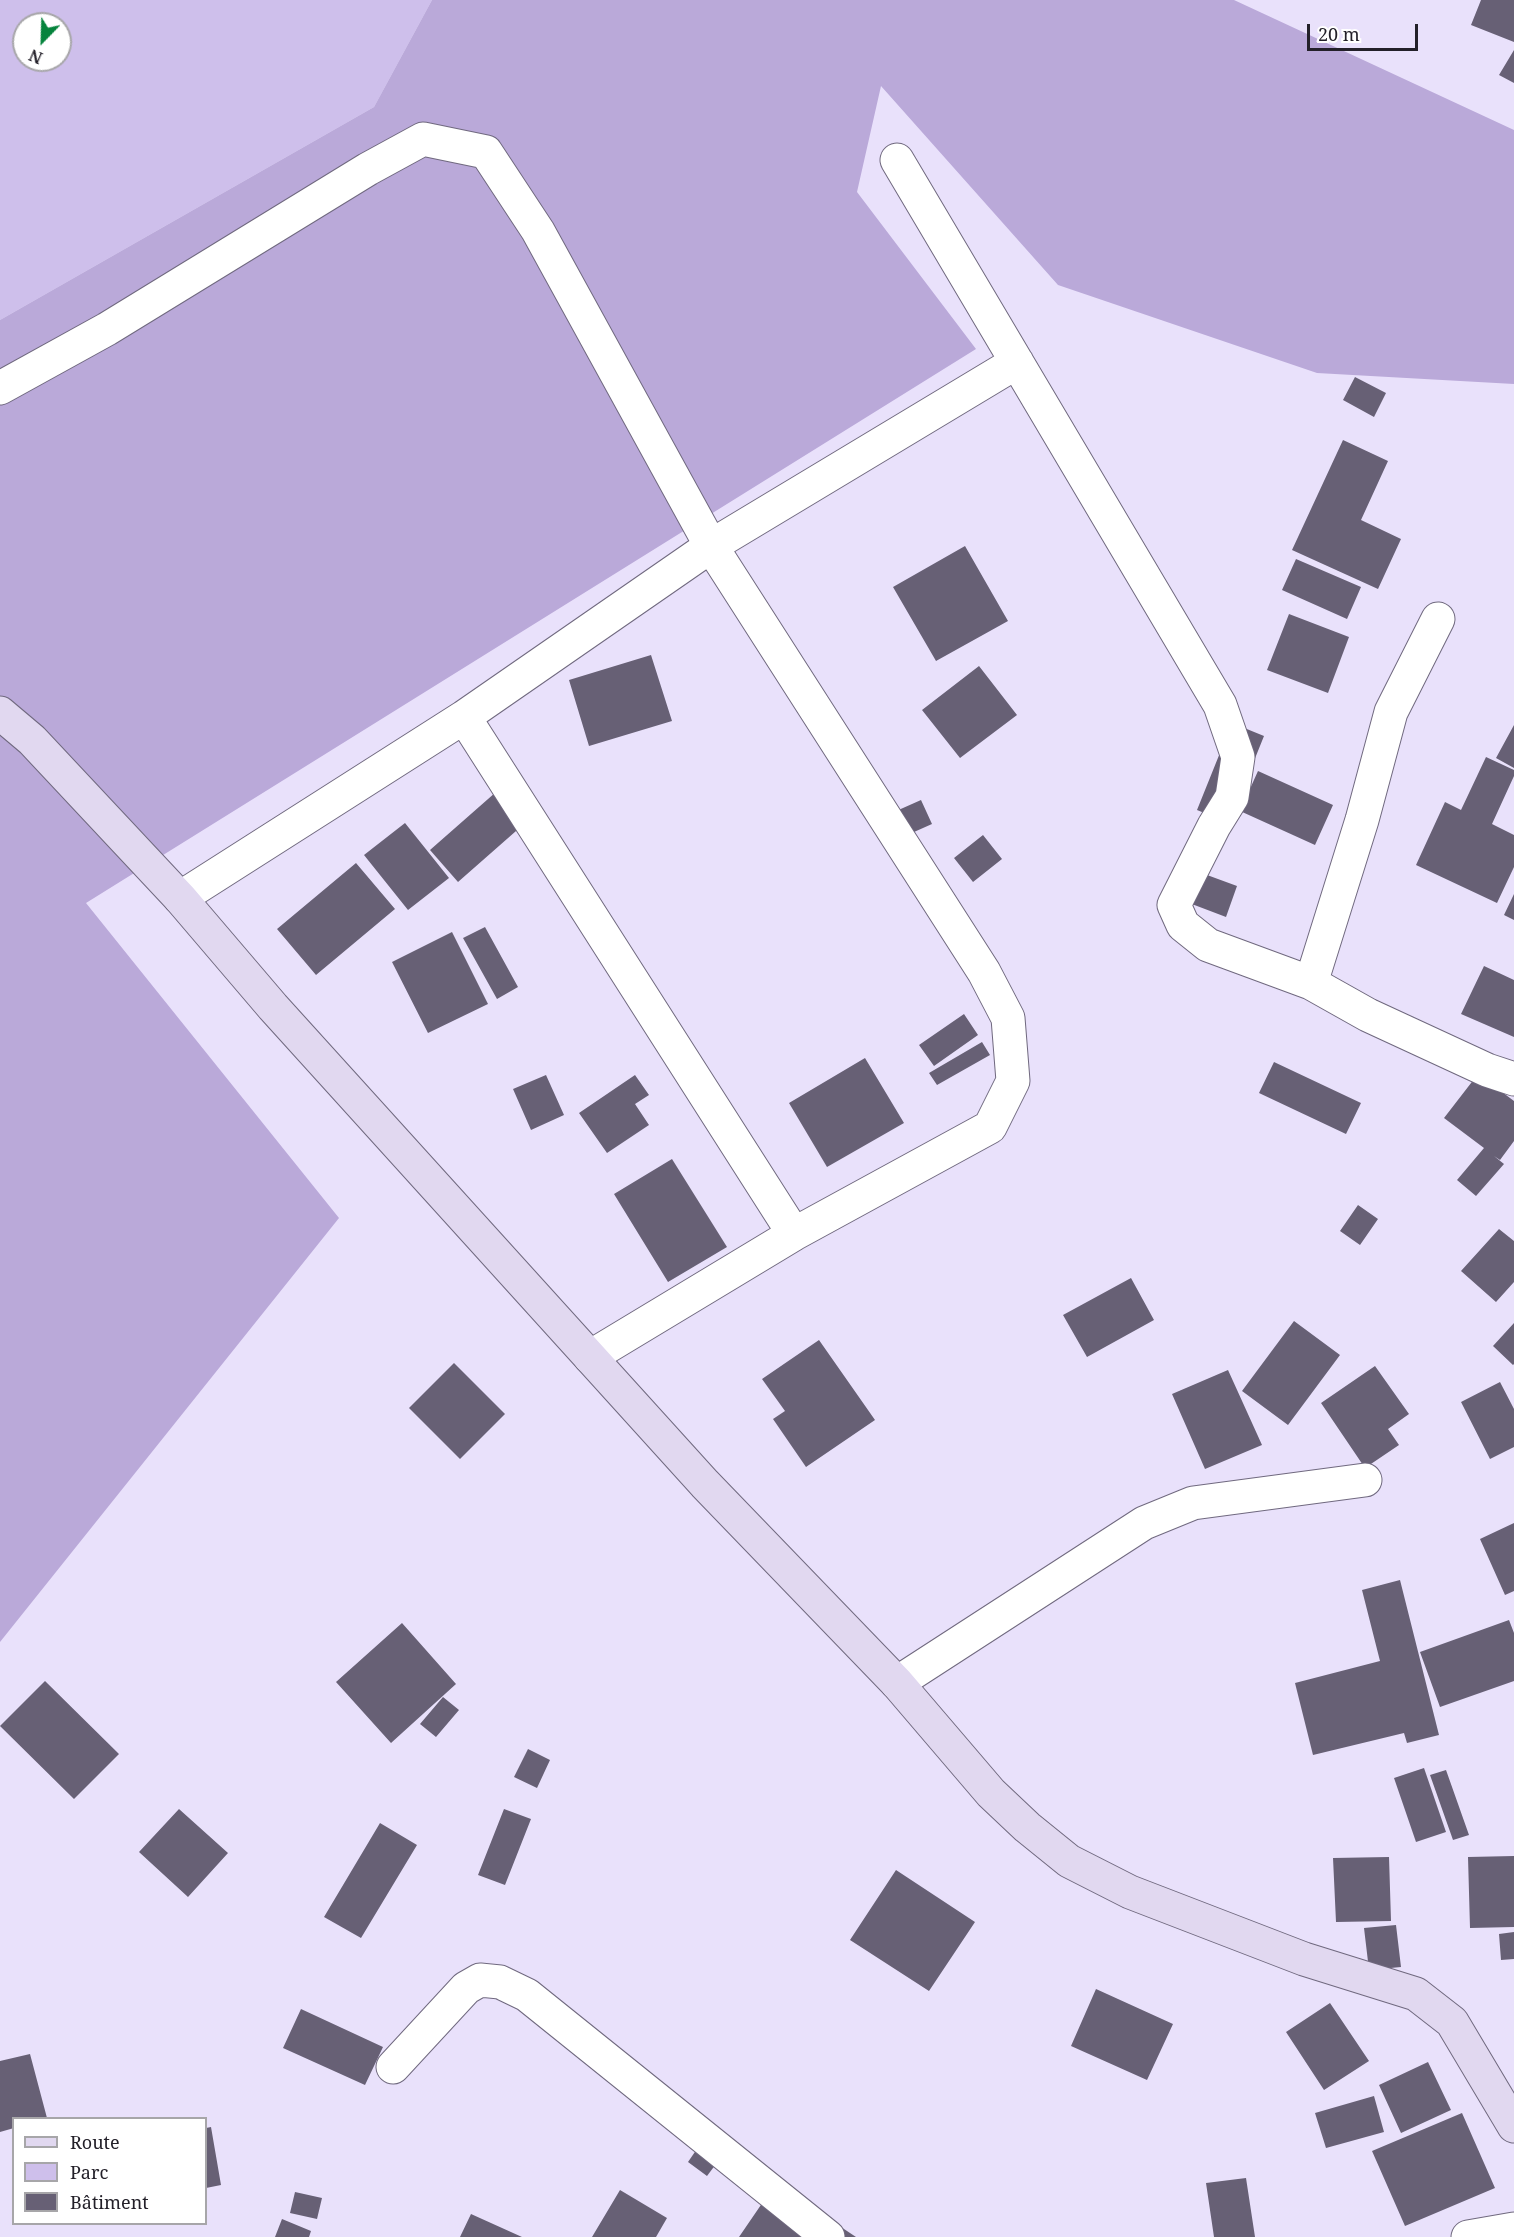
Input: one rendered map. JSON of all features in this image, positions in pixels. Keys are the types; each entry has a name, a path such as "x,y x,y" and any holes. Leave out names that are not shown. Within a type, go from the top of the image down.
{"street":[{"path":"0,388 107,328 368,169 423,139 486,152 538,231 711,546 984,972 1008,1018 1013,1081 990,1127 794,1234 590,1357"},
{"path":"897,160 1220,705 1238,757 1232,797 1214,826 1174,905 1183,925 1208,945 1311,983 1368,1015 1487,1070 1514,1079"},
{"path":"180,898 464,717 711,546 1017,362"},
{"path":"1311,983 1362,820 1391,712 1438,620"},
{"path":"0,713 32,740 180,898 273,1007 705,1484 897,1683 991,1793 1027,1827 1069,1861 1130,1892 1304,1959 1416,1994 1452,2022 1514,2126"},
{"path":"464,717 794,1234"},
{"path":"897,1683 1144,1522 1193,1503 1365,1480"},
{"path":"393,2067 466,1988 480,1980 500,1982 526,1995 828,2237"},
{"path":"1468,2237 1514,2229"}],"green space":[{"path":"0,0 432,0 374,107 0,320"}],"shaded area":[{"path":"432,0 1234,0 1514,130 1514,384 1317,373 1058,285 881,86 857,192 976,349 86,903 339,1218 0,1642 0,320 374,107"}],"building":[{"path":"1481,0 1514,0 1514,42 1471,25"},
{"path":"1514,50 1514,83 1499,75"},
{"path":"1355,377 1386,393 1374,417 1343,400"},
{"path":"1343,440 1388,461 1361,520 1401,539 1378,589 1292,550"},
{"path":"965,546 1008,621 936,661 893,587"},
{"path":"1296,559 1361,587 1347,619 1282,590"},
{"path":"1289,614 1349,637 1328,693 1267,670"},
{"path":"651,655 672,721 589,746 569,680"},
{"path":"979,666 1017,715 960,758 922,710"},
{"path":"1232,723 1264,736 1229,823 1197,810"},
{"path":"1514,725 1514,768 1496,758"},
{"path":"1486,757 1514,770 1514,776 1492,824 1514,835 1514,867 1497,903 1416,865 1445,802 1461,810"},
{"path":"1258,771 1333,805 1315,845 1240,811"},
{"path":"496,792 524,824 458,882 430,850"},
{"path":"921,800 932,824 905,836 894,812"},
{"path":"405,823 449,878 408,910 364,855"},
{"path":"983,835 1002,859 973,882 954,858"},
{"path":"356,863 395,909 316,975 277,929"},
{"path":"1188,868 1237,886 1226,917 1176,898"},
{"path":"1514,894 1514,920 1504,915"},
{"path":"485,927 518,987 497,999 463,938"},
{"path":"452,932 488,1004 428,1033 392,962"},
{"path":"1484,966 1514,980 1514,1037 1461,1014"},
{"path":"964,1014 978,1035 934,1066 919,1045"},
{"path":"982,1042 990,1055 937,1085 929,1073"},
{"path":"865,1058 904,1123 827,1167 789,1103"},
{"path":"1274,1062 1361,1103 1346,1134 1259,1093"},
{"path":"1478,1074 1514,1101 1514,1141 1500,1160 1494,1156 1504,1164 1476,1196 1457,1180 1484,1148 1444,1118"},
{"path":"546,1075 564,1115 531,1130 513,1089"},
{"path":"635,1075 649,1095 635,1104 649,1125 607,1153 579,1113"},
{"path":"672,1159 727,1247 668,1282 614,1194"},
{"path":"1358,1205 1378,1219 1360,1245 1340,1231"},
{"path":"1499,1229 1514,1241 1514,1282 1496,1302 1461,1271"},
{"path":"1131,1278 1154,1320 1087,1357 1063,1315"},
{"path":"1294,1321 1340,1355 1288,1425 1242,1391"},
{"path":"1514,1323 1514,1364 1513,1365 1493,1346"},
{"path":"819,1340 875,1420 806,1467 773,1419 785,1411 762,1379"},
{"path":"454,1363 505,1414 460,1459 409,1408"},
{"path":"1375,1366 1409,1414 1388,1429 1399,1445 1365,1468 1321,1403"},
{"path":"1228,1370 1262,1445 1205,1469 1172,1394"},
{"path":"1500,1382 1514,1409 1514,1447 1490,1459 1461,1402"},
{"path":"1514,1523 1514,1591 1505,1595 1480,1539"},
{"path":"1400,1580 1439,1735 1407,1743 1404,1733 1313,1755 1295,1683 1380,1661 1362,1590"},
{"path":"1509,1620 1514,1633 1514,1681 1440,1707 1420,1652"},
{"path":"402,1623 456,1684 391,1743 336,1682"},
{"path":"45,1681 119,1754 74,1799 0,1726"},
{"path":"443,1697 459,1710 436,1737 420,1724"},
{"path":"528,1749 550,1760 537,1788 514,1777"},
{"path":"1424,1768 1446,1832 1416,1842 1394,1778"},
{"path":"1446,1770 1469,1835 1453,1840 1430,1775"},
{"path":"179,1809 228,1853 188,1897 139,1852"},
{"path":"504,1809 531,1819 505,1885 478,1875"},
{"path":"380,1823 417,1845 361,1938 324,1917"},
{"path":"1514,1856 1514,1927 1470,1928 1468,1857"},
{"path":"1389,1857 1391,1921 1336,1922 1333,1858"},
{"path":"896,1870 975,1922 929,1991 850,1940"},
{"path":"1396,1925 1401,1967 1369,1970 1364,1928"},
{"path":"1514,1932 1514,1959 1501,1960 1499,1934"},
{"path":"1096,1989 1173,2024 1147,2080 1071,2046"},
{"path":"1330,2003 1369,2061 1324,2090 1286,2032"},
{"path":"301,2009 383,2047 365,2085 283,2048"},
{"path":"30,2054 47,2117 12,2117 12,2129 0,2132 0,2061"},
{"path":"1428,2062 1451,2110 1401,2133 1379,2085"},
{"path":"1374,2096 1384,2132 1326,2148 1315,2113"},
{"path":"1462,2113 1495,2188 1405,2226 1372,2151"},
{"path":"211,2127 221,2185 207,2188 207,2128"},
{"path":"699,2146 719,2160 707,2176 688,2162"},
{"path":"1246,2178 1255,2237 1214,2237 1206,2183"},
{"path":"620,2190 667,2218 656,2237 592,2237"},
{"path":"295,2192 322,2198 317,2219 290,2213"},
{"path":"765,2199 820,2213 856,2237 739,2237"},
{"path":"471,2214 522,2237 460,2237"},
{"path":"282,2219 311,2231 309,2237 275,2237"}]}
